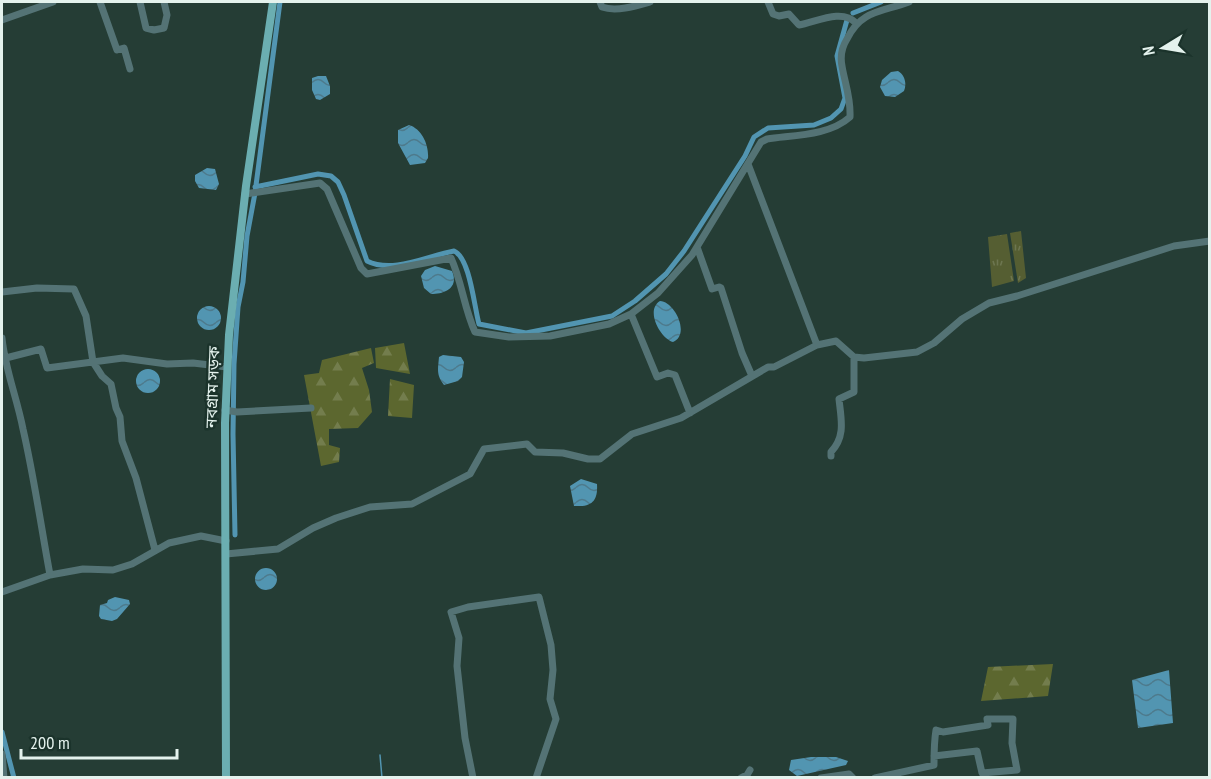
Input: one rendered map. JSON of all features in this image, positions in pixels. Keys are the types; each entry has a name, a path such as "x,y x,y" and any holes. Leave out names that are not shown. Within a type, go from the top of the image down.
{"main road":[{"name":"নবগ্রাম সড়ক","path":"226,777 226,541 231,411 227,367 229,335 273,2"}],"street":[{"path":"2,20 53,2"},
{"path":"100,2 117,50 124,48 130,69"},
{"path":"140,2 146,28 154,30 164,28 167,15 164,2"},
{"path":"600,2 602,7 608,9 631,7 650,2"},
{"path":"768,2 772,14 790,15 799,25 841,16 852,19 856,23"},
{"path":"247,194 320,183 327,189 361,268 367,274 451,258 458,272 470,321 475,332 509,337 550,336 609,324 632,314 674,277 697,247 761,142 827,129 850,117 850,95 841,63 848,36 856,23 870,14 909,2"},
{"path":"748,164 817,345"},
{"path":"226,554 278,549 313,528 344,515 370,507 412,504 470,474 484,448 527,444 534,452 563,453 588,459 600,459 632,434 690,413 770,366 774,367 817,345 836,341 854,357 876,358 923,350 962,319 989,303 1174,246 1209,241"},
{"path":"697,247 712,289 719,286 722,288 742,353 752,376"},
{"path":"2,292 37,288 74,289 86,316 93,362 102,376 111,384 120,417 122,441 136,478 155,550"},
{"path":"632,314 657,377 668,373 675,375 690,413"},
{"path":"2,339 3,358 21,417 32,466 50,575"},
{"path":"3,358 40,349 47,368 123,358 167,364 193,363 227,367"},
{"path":"831,456 831,452 840,442 842,432 839,399 854,392 854,357"},
{"path":"231,411 311,408"},
{"path":"2,592 50,575 83,569 113,570 132,564 169,543 201,536 226,541"},
{"path":"473,777 465,738 457,666 459,638 451,612 468,607 539,597 551,645 553,670 550,699 556,719 536,777"},
{"path":"875,777 934,765 934,756 936,730 943,732 988,725 987,719 1013,719 1012,743 1017,770 982,773 977,750 934,756"},
{"path":"2,754 4,777"},
{"path":"741,777 747,775 750,770"},
{"path":"821,777 849,774 853,777"}],"green space":[{"path":"1021,231 1026,278 1018,283 1010,233"},
{"path":"1007,234 1014,281 992,287 988,237"},
{"path":"404,343 410,374 376,368 375,348"},
{"path":"371,348 374,363 362,368 369,390 372,412 358,428 329,429 329,445 340,448 339,462 321,466 304,375 319,373 322,360"},
{"path":"390,379 414,385 412,418 388,416"},
{"path":"1053,664 1048,696 981,701 988,667"}],"water":[{"path":"898,71 905,80 904,91 895,97 885,96 880,87 882,80 891,72"},
{"path":"326,76 330,86 330,94 320,100 316,99 312,90 312,78"},
{"path":"409,125 418,130 426,143 428,158 425,163 410,165 398,143 398,130"},
{"path":"207,168 215,169 219,184 216,190 199,188 195,181 195,175"},
{"path":"435,266 452,271 454,281 446,291 431,294 424,288 421,276 425,270"},
{"path":"660,301 670,306 678,318 681,332 673,342 659,330 654,317 656,305"},
{"path":"209,306 217,310 221,318 217,326 209,330 201,326 197,318 201,310"},
{"path":"443,355 461,357 464,362 462,377 458,381 444,385 438,372 439,357"},
{"path":"148,369 157,372 160,381 157,390 148,393 139,390 136,381 139,372"},
{"path":"581,479 597,484 595,499 589,504 574,506 570,486"},
{"path":"266,568 274,571 277,579 274,587 266,590 258,587 255,579 258,571"},
{"path":"115,597 129,600 130,604 117,619 112,621 101,619 100,605"},
{"path":"1169,670 1173,723 1138,728 1132,680"},
{"path":"836,757 848,761 846,765 797,776 789,770 791,760"}],"waterway":[{"path":"235,535 233,434 238,307 280,2"},
{"path":"853,13 881,2"},
{"path":"255,187 318,174 331,176 338,182 344,195 367,261 377,265 399,265 454,251 459,255 468,272 479,324 526,333 612,316 635,301 666,274 684,251 745,156 754,137 768,128 814,125 831,118 841,109 845,98 837,56 847,20"},
{"path":"2,732 14,778"},
{"path":"380,755 382,778"}]}
